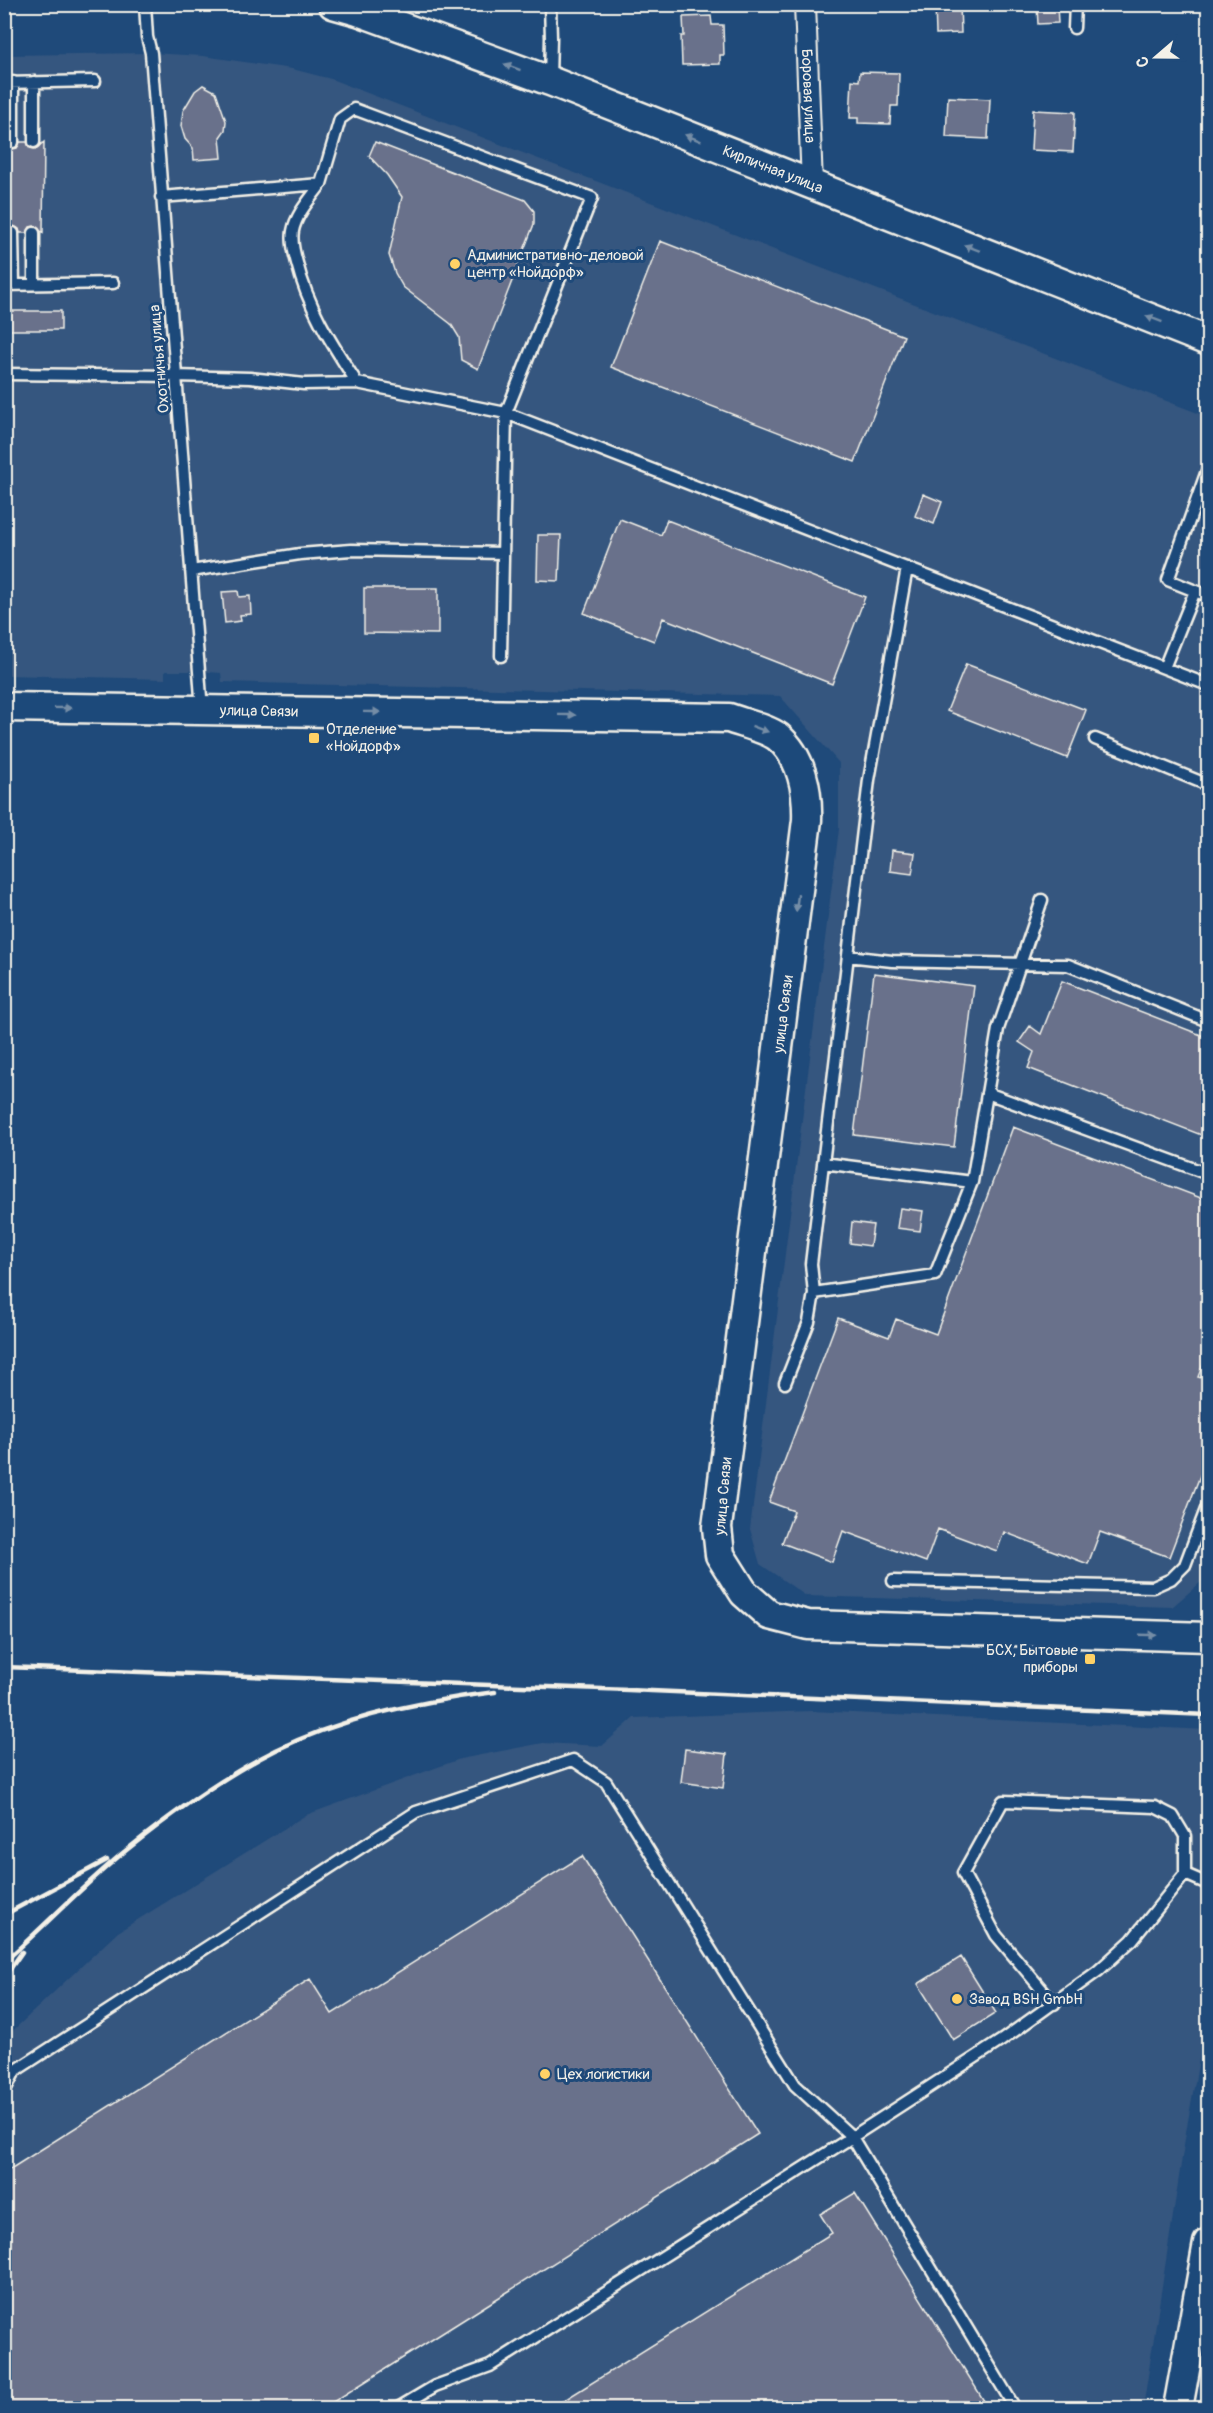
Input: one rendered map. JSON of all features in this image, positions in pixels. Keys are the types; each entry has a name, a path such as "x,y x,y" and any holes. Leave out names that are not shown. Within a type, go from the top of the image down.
{"street":[{"name":"Кирпичная улица","path":"333,4 550,81 1209,340"},
{"name":"Боровая улица","path":"805,4 812,185"},
{"name":"улица Связи","path":"4,707 729,718 778,736 795,758 808,794 807,820 717,1527 720,1555 744,1593 769,1615 808,1625 1209,1637"},
{"path":"1178,2409 1209,2243"},
{"path":"1198,2409 1209,2343"}],"lane":[{"name":"Охотничья улица","path":"145,4 147,37 152,52 161,197 202,711"},
{"path":"550,4 550,81"},
{"path":"1074,28 1075,4"},
{"path":"13,142 9,83 95,81"},
{"path":"34,82 34,142"},
{"path":"357,383 311,308 293,246 296,219 321,184 340,119 354,109 592,198 506,413 501,656"},
{"path":"161,197 321,184"},
{"path":"14,233 9,285 113,283"},
{"path":"34,233 34,284"},
{"path":"4,374 175,376 250,378 304,384 357,383 506,413 1209,685"},
{"path":"1209,468 1168,580 1209,596"},
{"path":"191,571 300,554 351,550 503,553"},
{"path":"785,1383 809,1322 814,1293 811,1264 869,780 907,568"},
{"path":"1164,668 1195,591"},
{"path":"1095,739 1209,785"},
{"path":"814,1293 935,1275 972,1182 998,1029 1042,900"},
{"path":"848,956 892,961 1068,965 1209,1021"},
{"path":"987,1093 1209,1174"},
{"path":"823,1163 972,1182"},
{"path":"893,1581 1153,1587 1172,1580 1185,1565 1209,1504"},
{"path":"4,2092 15,2071 416,1812 573,1760 606,1782 795,2085 852,2137 1015,2409"},
{"path":"398,2409 435,2385 490,2366 852,2137 1054,2004 1098,1971 1132,1940 1185,1874 1185,1836 1173,1816 1155,1807 1003,1801 963,1873 996,1935 1054,2004"},
{"path":"1185,1874 1209,1884"}],"shaded area":[{"path":"151,53 203,56 292,69 331,79 1208,417 1208,1576 1172,1607 806,1596 760,1564 750,1529 839,829 839,763 780,696 222,682 221,673 197,671 165,671 165,679 5,675 5,55"},
{"path":"811,1711 1208,1730 1208,2009 1186,2132 1143,2408 5,2408 5,2038 118,1932 306,1815 460,1759 543,1743 602,1746 634,1718"}],"building":[{"path":"935,4 960,4 961,33 936,34"},
{"path":"1057,5 1058,23 1038,24 1037,6"},
{"path":"711,16 712,25 723,25 724,55 720,55 720,64 682,65 683,17"},
{"path":"860,72 899,73 898,106 891,106 890,124 858,123 858,118 850,118 852,80 859,81"},
{"path":"203,85 216,92 226,121 225,130 220,137 222,158 194,160 193,148 185,139 181,126 183,111 195,91"},
{"path":"948,97 990,99 988,139 946,137"},
{"path":"1033,110 1075,112 1073,152 1031,150"},
{"path":"4,142 12,149 17,148 20,142 27,142 30,148 35,149 44,142 43,233 35,226 30,227 27,233 20,233 19,229 13,226 4,233"},
{"name":"Административно-деловой центр «Нойдорф»","path":"375,142 525,200 534,211 534,224 478,369 461,360 459,337 451,324 403,287 395,273 389,255 402,197 387,175 369,156"},
{"path":"660,241 904,336 855,462 611,367"},
{"path":"4,311 61,311 61,330 4,330"},
{"path":"923,494 942,502 934,524 915,516"},
{"path":"620,519 661,535 667,520 865,597 832,684 663,618 654,641 584,613"},
{"path":"538,535 561,535 559,581 537,580"},
{"path":"364,588 438,588 438,634 364,633"},
{"path":"238,591 239,597 250,596 251,614 240,615 241,621 225,623 222,592"},
{"path":"966,664 1086,710 1067,758 947,711"},
{"path":"892,850 915,853 912,874 890,871"},
{"path":"874,973 974,986 954,1147 854,1135"},
{"path":"1062,981 1209,1038 1209,1138 1028,1068 1034,1052 1019,1042 1030,1026 1041,1034"},
{"path":"1013,1127 1209,1201 1209,1303 1204,1316 1209,1318 1209,1349 1198,1377 1209,1380 1209,1452 1169,1557 1100,1532 1088,1564 1004,1532 997,1551 938,1529 926,1562 843,1531 832,1562 782,1543 794,1511 769,1502 838,1318 889,1337 896,1319 936,1334"},
{"path":"900,1208 923,1211 920,1231 897,1228"},
{"path":"852,1222 873,1225 870,1246 850,1243"},
{"path":"685,1749 727,1754 723,1788 681,1782"},
{"path":"582,1856 758,2134 322,2409 4,2409 4,2173 310,1979 332,2014"},
{"name":"Завод BSH GmbH","path":"961,1957 996,2013 953,2040 918,1984"},
{"path":"855,2193 989,2409 550,2409 832,2233 820,2214"}],"railway":[{"path":"4,1667 629,1690 1208,1715"},
{"path":"4,1962 129,1848 200,1795 257,1760 302,1738 355,1720 439,1700 495,1692"},
{"path":"4,1915 107,1860"},
{"path":"4,1978 22,1952"}],"place":[{"name":"Административно-деловой центр «Нойдорф»","path":"455,264"},
{"name":"Отделение «Нойдорф»","path":"314,738"},
{"name":"БСХ, Бытовые приборы","path":"1090,1659"},
{"name":"Завод BSH GmbH","path":"957,1999"},
{"name":"Цех логистики","path":"545,2074"}]}
